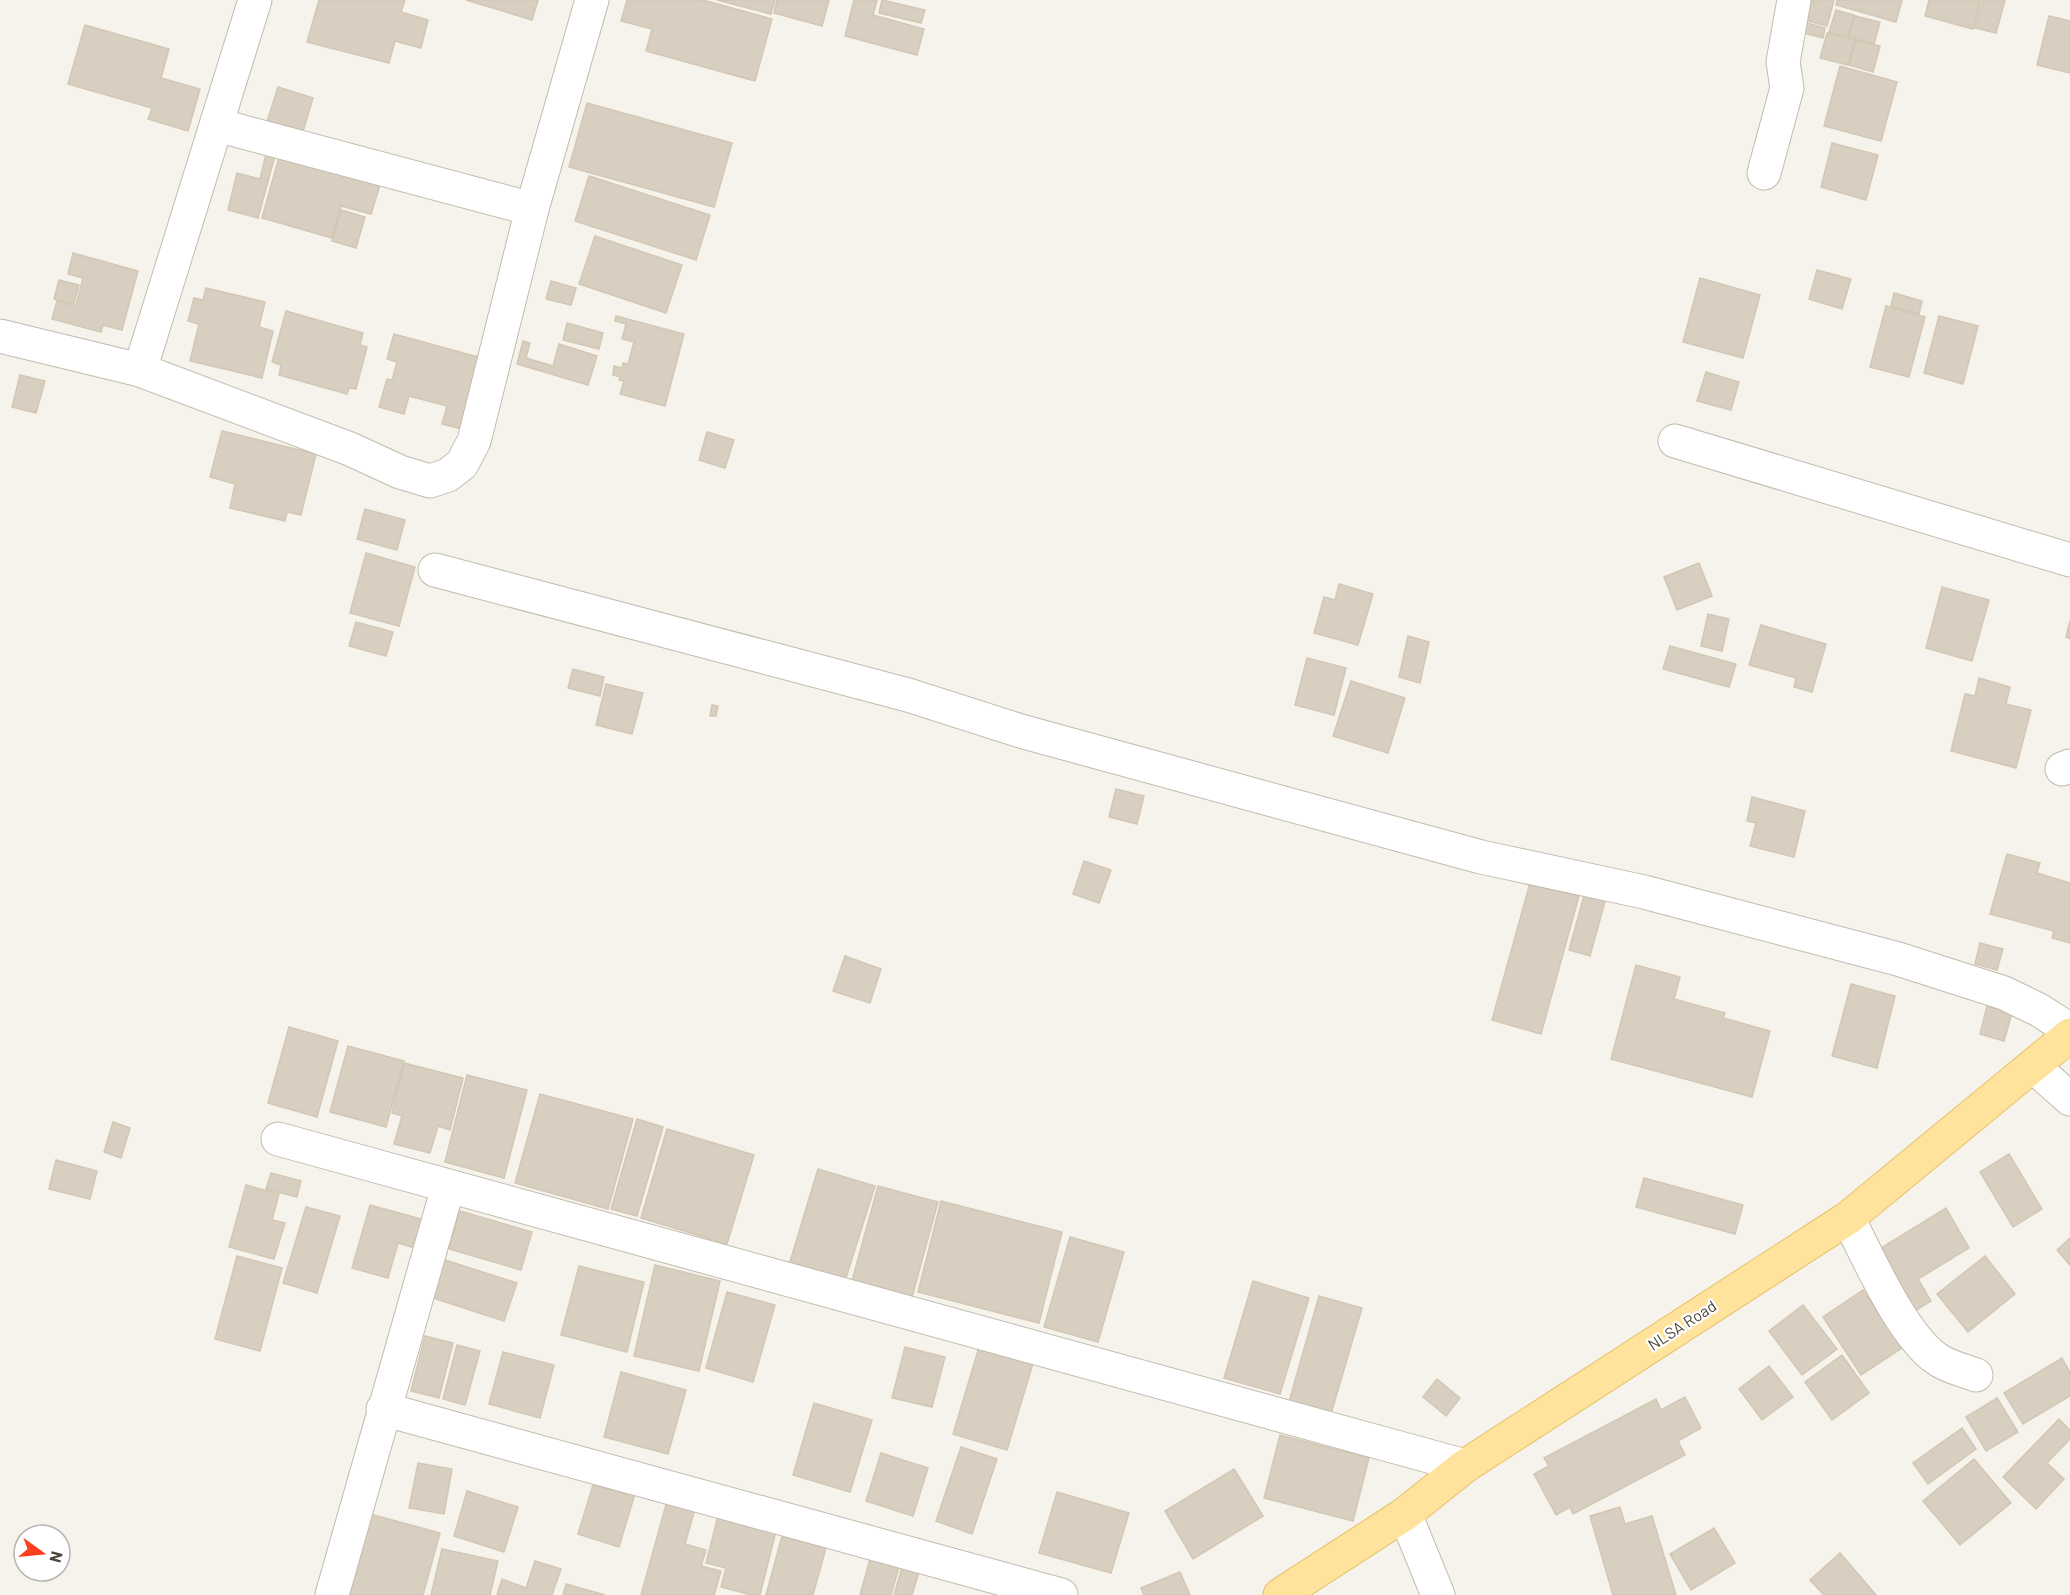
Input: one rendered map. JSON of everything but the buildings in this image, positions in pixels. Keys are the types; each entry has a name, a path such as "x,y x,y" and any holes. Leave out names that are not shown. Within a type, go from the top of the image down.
{"main road":[{"name":"NLSA Road","path":"1280,1595 1405,1514 1465,1466 1848,1218 2070,1035"}],"street":[{"path":"140,370 255,0"},
{"path":"0,336 140,370 350,449 400,472 430,481 448,475 462,464 474,441 532,209 592,0"},
{"path":"1764,173 1787,88 1783,62 1794,0"},
{"path":"217,125 532,209"},
{"path":"1675,441 2070,560"},
{"path":"435,570 886,689 1024,732 1480,857 1644,892 1898,959 2004,993 2039,1010 2070,1030"},
{"path":"2033,1065 2070,1099"},
{"path":"278,1139 1465,1466"},
{"path":"332,1595 448,1186"},
{"path":"1848,1218 1898,1313 1913,1335 1937,1359 1976,1375"},
{"path":"383,1409 1061,1595"},
{"path":"1405,1514 1438,1595"}]}
